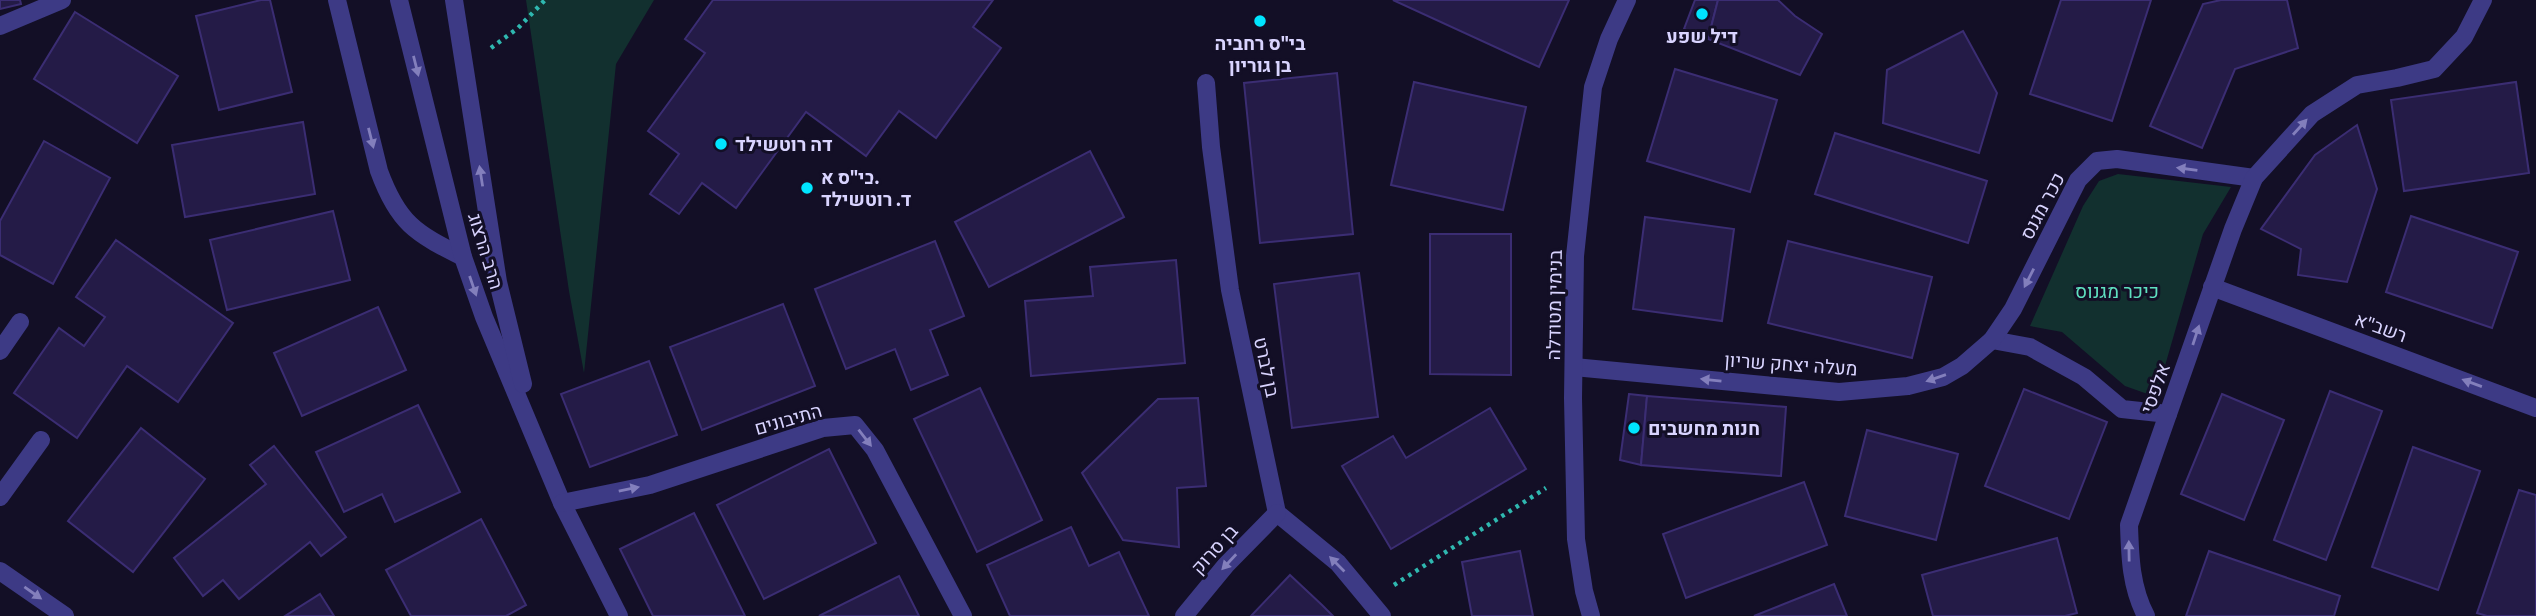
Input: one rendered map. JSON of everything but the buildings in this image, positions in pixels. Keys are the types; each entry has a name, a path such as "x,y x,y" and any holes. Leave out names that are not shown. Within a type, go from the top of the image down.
{"street":[{"path":"0,26 62,0"},
{"path":"337,0 379,170 389,198 408,225 427,240 463,257"},
{"name":"הרב הרצוג","path":"399,0 463,257 484,317 562,503 619,616"},
{"name":"הרב הרצוג","path":"454,0 498,282 516,363 562,503"},
{"name":"בנימין מטודלה","path":"1591,616 1576,539 1575,256 1593,87 1609,39 1627,0"},
{"path":"2254,178 2312,114 2357,85 2434,69 2464,37 2483,0"},
{"name":"בן לברט","path":"1206,83 1211,147 1230,290 1277,513"},
{"name":"ככר מגנס","path":"1992,340 2013,309 2078,180 2097,161 2117,159 2254,178"},
{"name":"אלפסי","path":"2146,616 2138,601 2130,567 2129,525 2212,287 2254,178"},
{"name":"רשב\"א","path":"2212,287 2536,408"},
{"path":"0,351 20,322"},
{"path":"1992,340 2030,348 2084,377 2122,409 2168,414"},
{"name":"מעלה יצחק שריון","path":"1574,367 1839,392 1909,386 1943,377 1962,366 1992,340"},
{"name":"התיבונים","path":"562,503 650,485 823,428 855,425 874,450 963,616"},
{"path":"0,497 41,440"},
{"path":"1277,513 1338,563 1376,609"},
{"name":"בן סרוק","path":"1184,616 1226,565 1277,513"},
{"path":"0,571 65,616"}],"path":[{"path":"464,68 518,28 545,0"},
{"path":"1376,609 1410,574 1575,469"}],"green space":[{"path":"526,0 654,0 616,64 584,373 569,291"},
{"name":"כיכר מגנוס","path":"2118,174 2231,187 2203,234 2156,397 2125,386 2062,332 2030,326 2083,206 2099,181"}],"place":[{"name":"דיל שפע","path":"1702,14"},
{"name":"בי\"ס רחביה בן גוריון","path":"1260,21"},
{"name":"דה רוטשילד","path":"721,144"},
{"name":"בי\"ס א. ד. רוטשילד","path":"807,188"},
{"name":"חנות מחשבים","path":"1634,428"}]}
